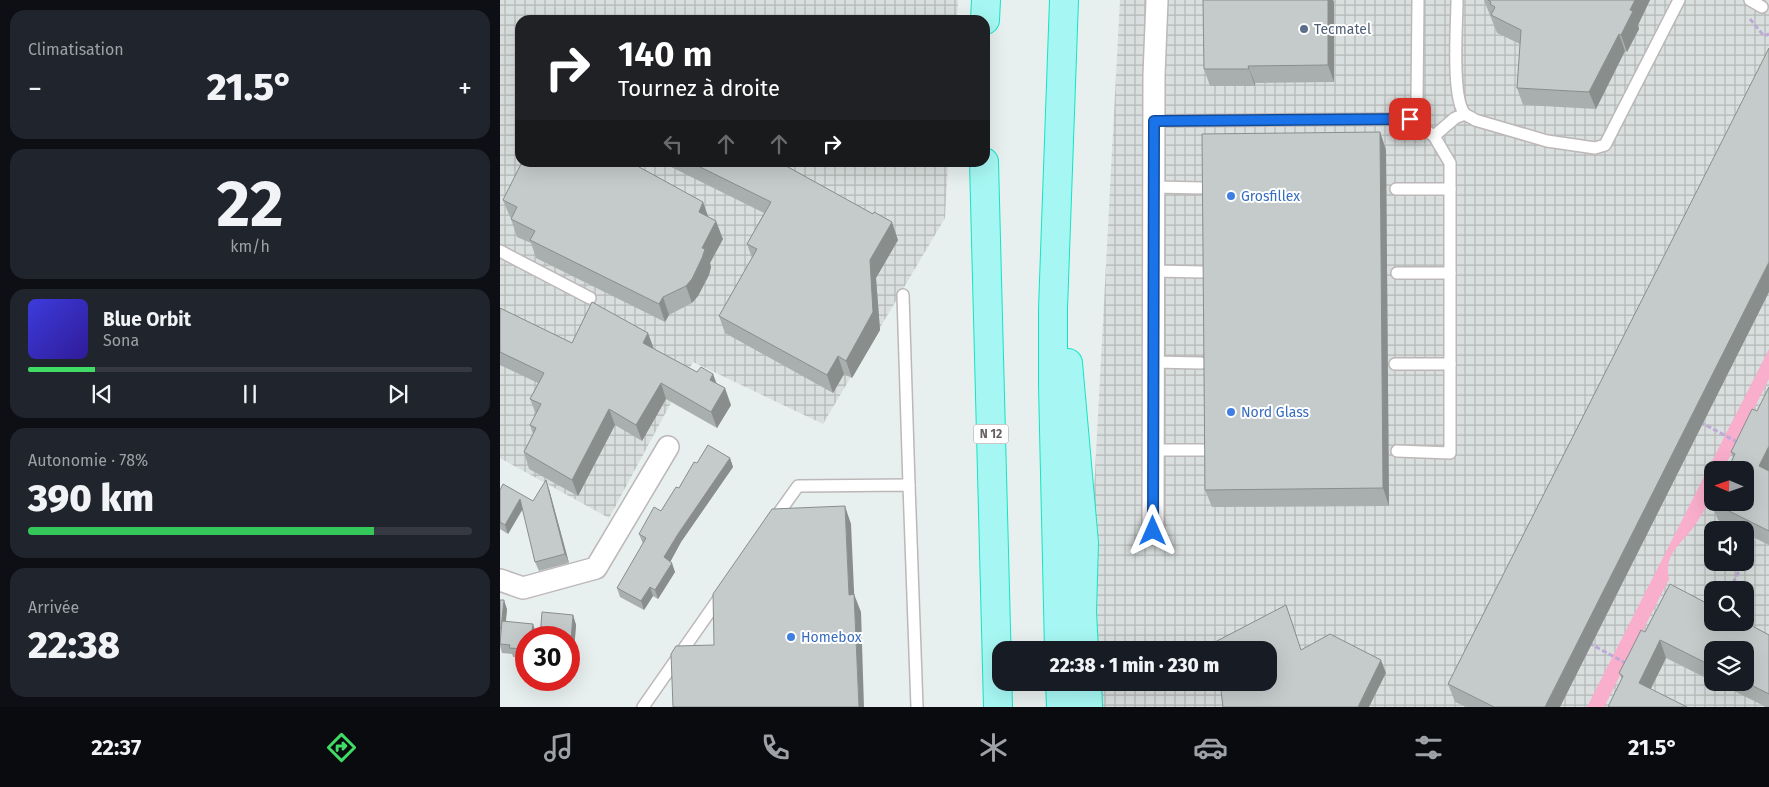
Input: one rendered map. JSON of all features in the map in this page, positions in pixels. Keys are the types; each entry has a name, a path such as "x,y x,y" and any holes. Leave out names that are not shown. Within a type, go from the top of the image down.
{"highway":[{"path":"985,15 986,0"},
{"path":"1060,641 1053,395 1053,309 1064,0"},
{"name":"N 12","path":"984,167 998,706"},
{"path":"1053,309 1070,373 1084,543 1082,612 1084,641"},
{"path":"1060,691 1061,707"},
{"path":"1087,691 1088,707"}],"street":[{"path":"1153,531 1154,121 1157,0"},
{"path":"500,580 523,588 596,568 668,447"}],"lane":[{"path":"1410,119 1417,100 1418,0"},
{"path":"1457,0 1456,84 1460,104 1465,114 1475,120 1547,141 1595,148 1605,146 1679,0"},
{"path":"1750,0 1762,7"},
{"path":"1434,136 1455,118 1465,114"},
{"path":"1154,121 1410,119 1434,136 1450,163 1450,453 1397,451"},
{"path":"1154,187 1203,188"},
{"path":"1396,189 1450,189"},
{"path":"500,251 590,298"},
{"path":"1154,271 1203,272"},
{"path":"1396,274 1450,273"},
{"path":"903,295 917,707"},
{"path":"1153,362 1201,362"},
{"path":"1395,364 1450,364"},
{"path":"1153,450 1203,450"},
{"path":"769,527 798,486 909,485"},
{"path":"643,707 729,584"}],"path":[{"path":"1694,419 1742,445"},
{"path":"1587,642 1630,665"}],"shaded area":[{"path":"500,0 958,0 957,15 515,15 515,167 948,167 945,218 823,424 693,362 609,518 500,458"},
{"path":"1120,0 1769,0 1769,707 1100,707 1099,691 1277,691 1277,641 1095,641 1090,567"},
{"path":"1769,349 1769,379 1728,461 1712,461"},
{"path":"1704,477 1704,510 1695,525 1671,555 1668,570 1669,579 1604,707 1587,707"}],"building":[{"path":"1203,0 1328,0 1328,65 1248,66 1249,69 1204,69"},
{"path":"1488,0 1635,0 1630,10 1633,11 1621,35 1619,34 1589,92 1517,88 1521,30 1491,15 1495,7"},
{"path":"1769,48 1769,262 1545,707 1494,707 1448,684"},
{"path":"1380,132 1383,488 1205,490 1202,134"},
{"path":"520,167 639,167 703,202 699,212 716,221 702,248 705,249 692,279 686,286 663,297 659,304 530,240 535,231 511,219 517,207 503,200"},
{"path":"700,167 788,167 873,214 874,212 892,222 870,260 873,312 846,361 838,356 827,375 719,316 757,249 747,244 771,202"},
{"path":"592,302 648,333 643,343 697,372 701,367 713,374 710,380 725,388 711,412 661,383 636,425 609,409 572,480 524,452 536,428 530,425 541,404 530,399 544,373 500,352 500,308 572,343"},
{"path":"1769,387 1769,446 1759,466 1769,471 1769,531 1754,524 1754,521 1749,521 1729,511 1754,511 1754,461 1732,461 1735,454 1731,452 1752,409 1757,411"},
{"path":"708,445 730,458 664,557 672,563 655,590 650,587 641,601 617,588 646,538 639,534 654,507 661,511 676,487 679,488 694,462 697,463"},
{"path":"546,480 565,554 535,562 520,499 505,525 500,522 500,490 503,484 533,501"},
{"name":"Homebox","path":"845,506 849,595 854,594 859,707 673,707 671,654 676,646 714,645 713,594 772,509"},
{"path":"1670,584 1704,602 1704,631 1754,631 1754,627 1769,635 1769,694 1754,686 1754,641 1704,641 1704,662 1660,640 1639,683 1687,707 1608,707 1623,676 1619,673 1641,630 1645,632"},
{"path":"500,600 504,600 501,629 500,628"},
{"path":"1286,605 1301,650 1330,634 1381,660 1358,707 1223,707 1221,691 1277,691 1277,641 1217,641"},
{"path":"542,612 573,615 572,626 541,626"},
{"path":"502,621 533,624 533,626 515,626 515,648 509,648 510,645 500,644"}],"place":[{"name":"Tecmatel","path":"1304,29"},
{"name":"Grosfillex","path":"1231,196"},
{"name":"Nord Glass","path":"1231,412"},
{"name":"Homebox","path":"791,637"}],"route":[{"path":"1153,531 1154,121 1410,119"}]}
